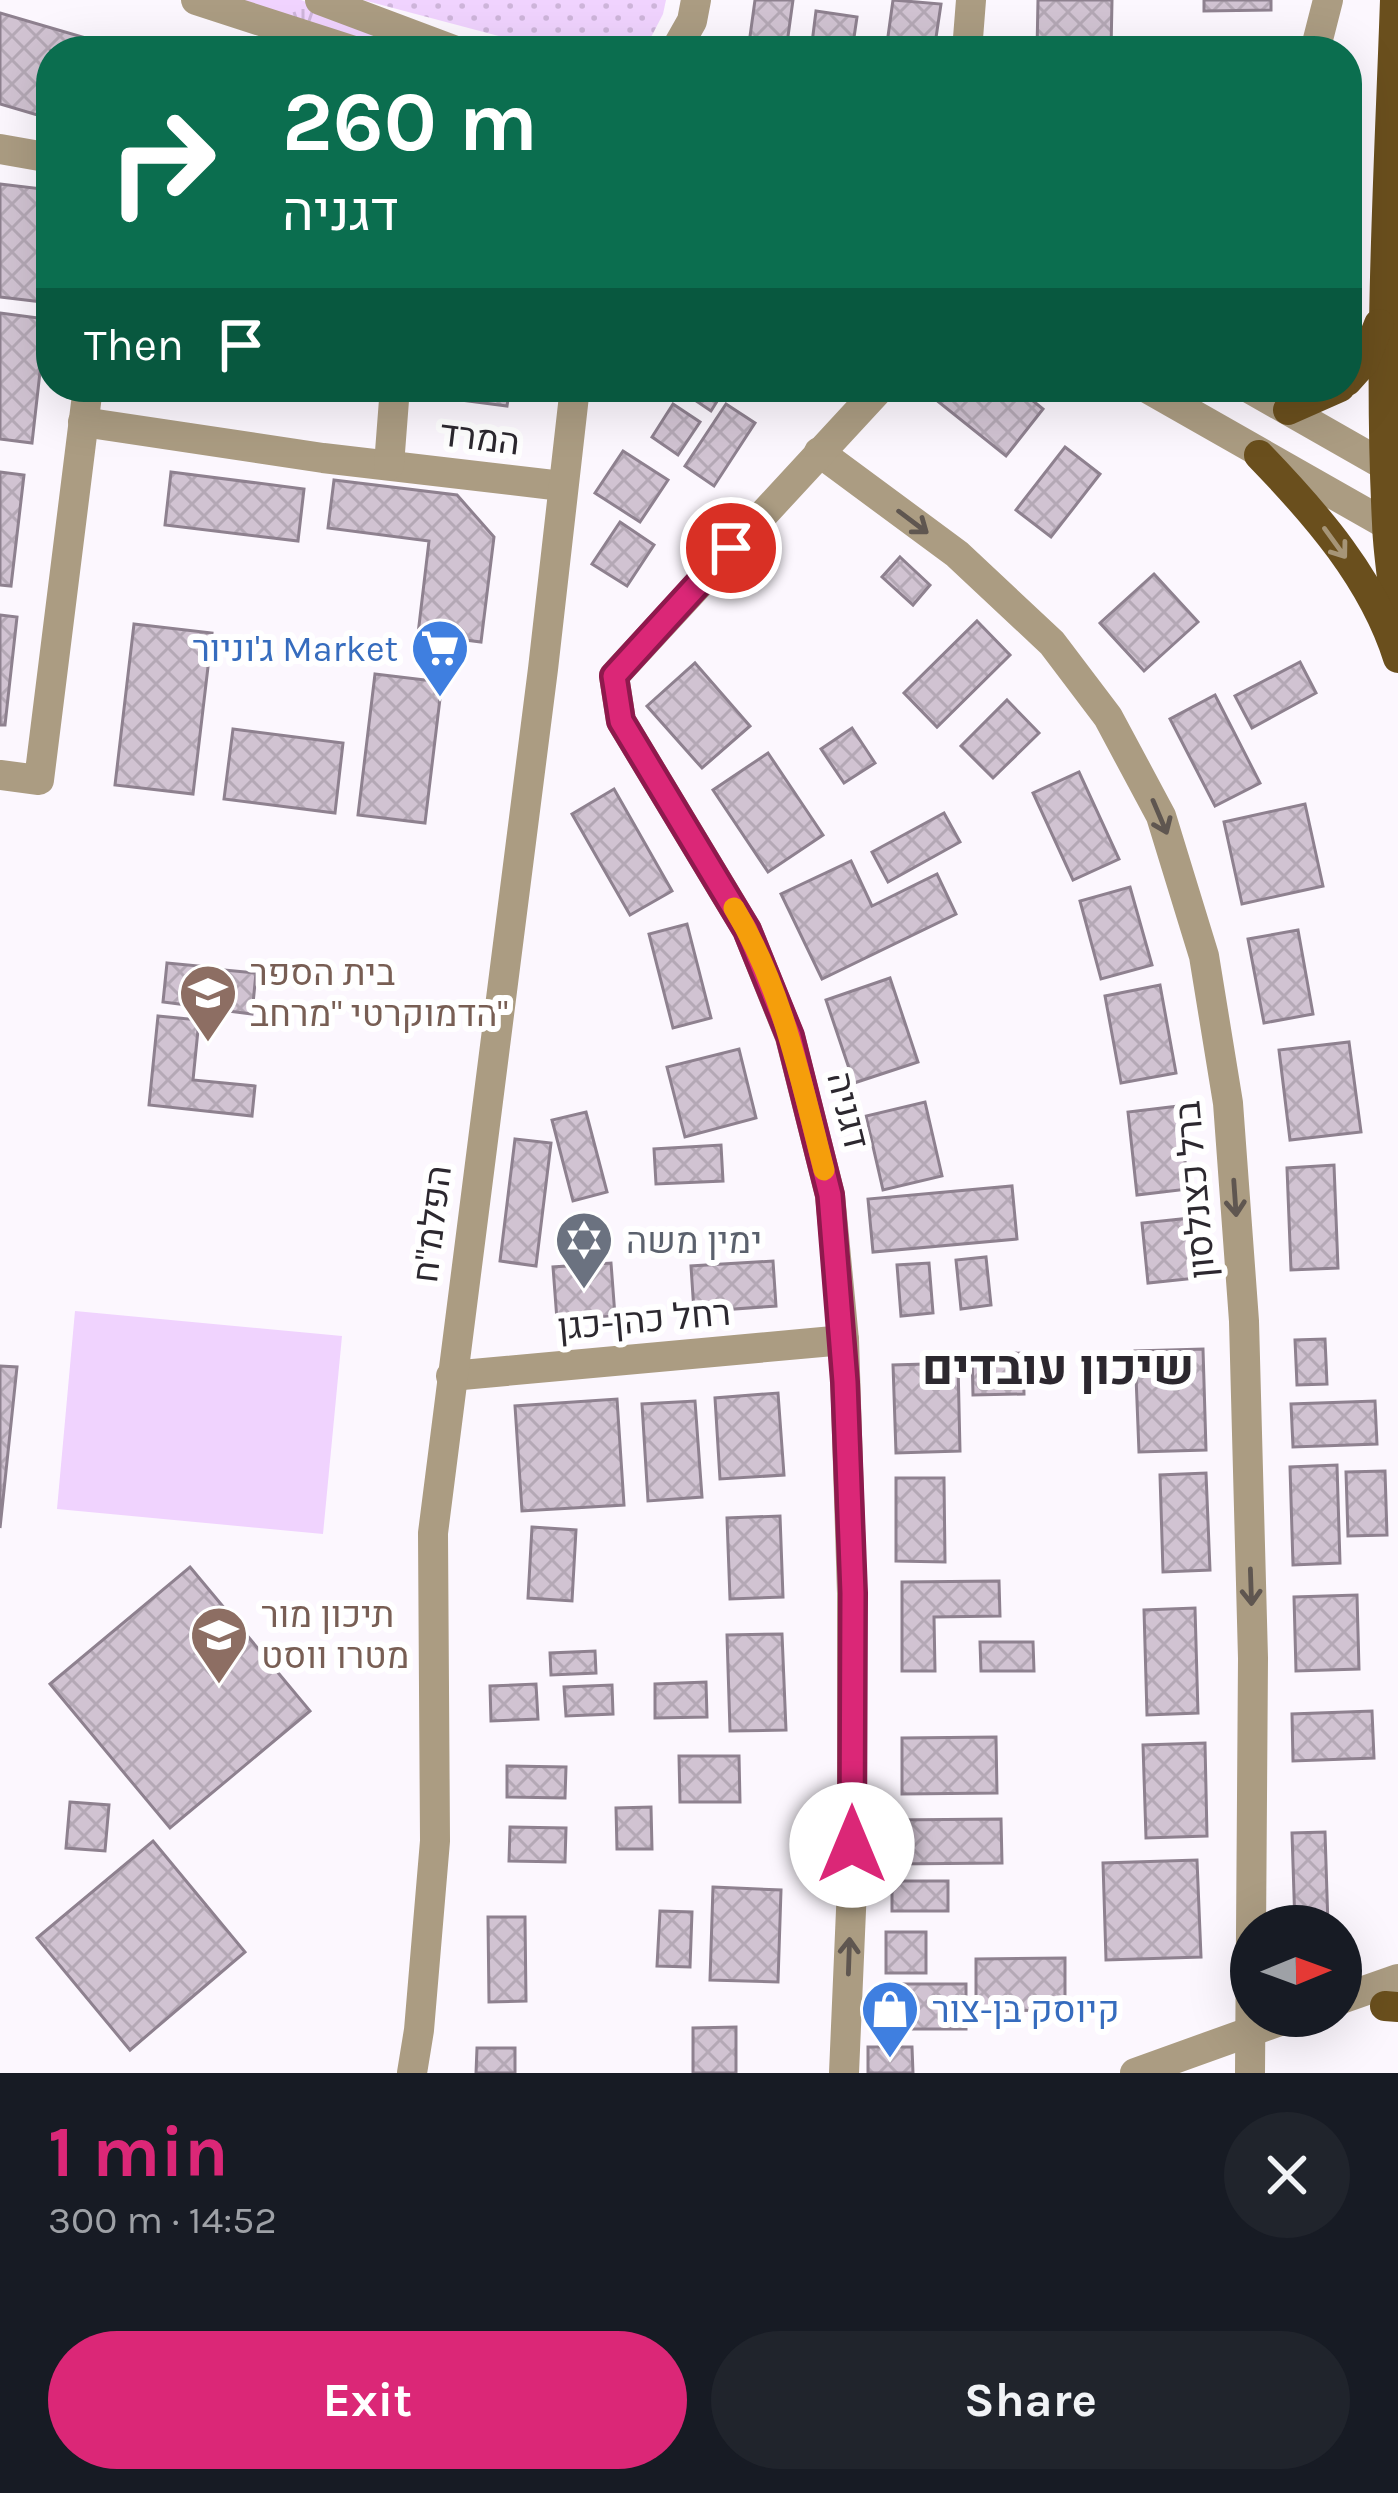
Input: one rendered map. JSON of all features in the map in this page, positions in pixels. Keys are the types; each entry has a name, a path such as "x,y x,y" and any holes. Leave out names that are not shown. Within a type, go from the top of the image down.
{"main road":[{"path":"1395,0 1385,289 1398,623"},
{"path":"1362,364 1380,322 1385,289"},
{"path":"1288,410 1305,402"},
{"path":"1259,454 1318,519 1358,576 1385,622 1398,658"}],"street":[{"path":"196,0 308,36"},
{"path":"320,0 417,36"},
{"path":"684,36 696,0"},
{"path":"968,36 970,0"},
{"path":"1319,36 1328,0"},
{"path":"0,149 36,155"},
{"path":"0,775 39,780 86,402"},
{"name":"המרד","path":"388,465 394,402"},
{"name":"הפלמ\"ח","path":"412,2073 435,1841 433,1532 573,402"},
{"name":"דגניה","path":"844,2073 852,1887 853,1593 844,1340 830,1195 790,1036 747,930 621,721 614,676 867,402"},
{"path":"1171,402 1392,529"},
{"path":"1274,402 1392,470"},
{"name":"המרד","path":"83,422 562,486"},
{"name":"ברל כצנלסון","path":"819,452 957,554 1052,643 1108,717 1161,816 1204,956 1228,1103 1244,1321 1252,1658 1251,1905"},
{"name":"רחל כהן-כגן","path":"451,1376 844,1340"},
{"path":"1362,2000 1395,1999"},
{"path":"1362,2006 1395,1999"},
{"path":"1135,2073 1241,2037"},
{"name":"ברל כצנלסון","path":"1250,2037 1250,2073"}],"green space":[{"path":"216,0 301,0 400,36 326,36"},
{"path":"363,0 666,0 652,36 499,36"},
{"path":"75,1311 342,1336 323,1534 57,1509"}],"building":[{"path":"755,0 793,0 788,36 750,36"},
{"path":"893,0 941,4 936,36 888,36"},
{"path":"1038,0 1112,0 1111,36 1037,36"},
{"path":"1204,0 1271,0 1271,10 1204,11"},
{"path":"816,11 857,17 854,36 813,36"},
{"path":"0,13 79,36 36,36 36,115 0,104"},
{"path":"0,184 36,188 36,301 0,297"},
{"path":"0,313 36,318 32,443 0,439"},
{"path":"939,402 1034,402 1043,409 1006,456"},
{"path":"673,404 700,422 678,455 652,437"},
{"path":"726,404 755,423 714,486 685,466"},
{"path":"1065,447 1100,474 1051,537 1016,510"},
{"path":"623,451 668,480 640,522 595,493"},
{"path":"0,472 24,475 11,586 0,585"},
{"path":"171,472 304,489 298,541 165,525"},
{"path":"334,480 457,495 494,537 481,642 418,634 429,541 328,528"},
{"path":"620,522 654,545 627,586 592,564"},
{"path":"900,557 930,585 913,605 882,577"},
{"path":"1154,574 1198,622 1144,671 1100,623"},
{"path":"0,615 17,617 5,725 0,725"},
{"path":"977,621 1010,655 937,727 904,693"},
{"path":"134,624 212,633 193,794 115,785"},
{"path":"1300,662 1316,693 1252,728 1235,696"},
{"path":"695,663 750,726 702,768 647,706"},
{"path":"375,674 442,682 425,823 358,815"},
{"path":"1215,695 1260,783 1215,806 1170,719"},
{"path":"1007,700 1039,733 993,778 961,746"},
{"path":"852,728 875,763 844,783 821,749"},
{"path":"233,729 343,743 335,813 224,799"},
{"path":"768,753 823,835 768,872 713,790"},
{"path":"1079,772 1119,859 1073,880 1033,793"},
{"path":"614,789 672,891 630,915 572,814"},
{"path":"1305,804 1323,886 1242,904 1224,822"},
{"path":"944,813 960,842 888,882 872,852"},
{"path":"851,861 872,906 937,874 956,914 822,979 781,894"},
{"path":"1130,887 1152,965 1101,979 1080,901"},
{"path":"687,924 711,1018 673,1028 649,934"},
{"path":"1298,930 1313,1014 1264,1023 1248,939"},
{"path":"167,963 199,966 195,1006 163,1002"},
{"path":"224,970 256,973 252,1014 220,1010"},
{"path":"890,978 918,1062 854,1083 826,1000"},
{"path":"1160,985 1176,1073 1121,1083 1105,996"},
{"path":"158,1016 199,1020 193,1080 255,1086 252,1116 149,1105"},
{"path":"1349,1042 1361,1132 1290,1140 1279,1050"},
{"path":"739,1049 756,1118 685,1137 667,1067"},
{"path":"925,1102 942,1176 883,1190 866,1116"},
{"path":"1179,1106 1188,1189 1137,1195 1128,1112"},
{"path":"586,1112 607,1192 573,1201 552,1120"},
{"path":"515,1139 551,1143 536,1266 500,1261"},
{"path":"721,1145 723,1181 656,1184 654,1149"},
{"path":"1334,1165 1338,1268 1291,1270 1287,1168"},
{"path":"1012,1186 1017,1239 873,1252 868,1199"},
{"path":"1191,1218 1197,1278 1148,1283 1142,1223"},
{"path":"986,1257 991,1305 961,1309 956,1260"},
{"path":"773,1261 776,1306 694,1312 691,1266"},
{"name":"ימין משה","path":"611,1263 615,1316 557,1320 553,1267"},
{"path":"929,1263 933,1313 901,1316 897,1265"},
{"path":"1325,1339 1327,1384 1297,1385 1295,1340"},
{"path":"1203,1349 1206,1450 1139,1452 1135,1351"},
{"path":"1023,1353 1024,1394 973,1395 972,1354"},
{"path":"958,1363 960,1451 896,1453 893,1365"},
{"path":"0,1366 17,1367 0,1528"},
{"path":"778,1393 784,1475 720,1479 715,1398"},
{"path":"617,1399 624,1505 522,1511 515,1406"},
{"path":"695,1401 702,1497 648,1501 642,1404"},
{"path":"1375,1401 1377,1444 1293,1447 1291,1404"},
{"path":"1337,1465 1340,1563 1293,1565 1290,1467"},
{"path":"1385,1471 1387,1535 1348,1536 1346,1472"},
{"path":"1206,1473 1210,1570 1163,1572 1160,1475"},
{"path":"896,1478 944,1478 945,1562 896,1561"},
{"path":"780,1516 783,1597 730,1599 727,1518"},
{"path":"532,1527 576,1530 572,1601 528,1598"},
{"path":"190,1567 310,1711 170,1828 50,1684"},
{"path":"999,1581 1000,1616 934,1617 935,1671 902,1671 902,1582"},
{"path":"1357,1595 1359,1669 1296,1671 1294,1597"},
{"path":"1195,1608 1198,1713 1147,1715 1144,1610"},
{"path":"782,1634 786,1730 730,1731 727,1635"},
{"path":"980,1642 1033,1642 1034,1671 981,1671"},
{"path":"595,1651 596,1673 551,1675 550,1653"},
{"path":"706,1682 707,1717 655,1718 655,1684"},
{"path":"536,1684 538,1719 491,1721 490,1686"},
{"path":"612,1685 613,1714 566,1716 564,1687"},
{"path":"1372,1711 1374,1758 1293,1761 1292,1714"},
{"path":"996,1737 997,1793 902,1794 902,1738"},
{"path":"1205,1743 1207,1836 1146,1838 1143,1745"},
{"path":"679,1756 739,1756 740,1802 680,1802"},
{"path":"507,1766 566,1767 565,1798 507,1797"},
{"path":"70,1802 109,1805 105,1851 66,1848"},
{"path":"651,1807 652,1849 617,1849 616,1808"},
{"path":"1001,1819 1002,1863 892,1864 891,1820"},
{"path":"510,1827 566,1828 565,1862 509,1861"},
{"path":"1325,1832 1327,1905 1294,1905 1292,1833"},
{"path":"153,1841 245,1952 130,2050 37,1938"},
{"path":"1197,1860 1201,1957 1106,1960 1103,1863"},
{"path":"892,1881 948,1881 948,1911 892,1911"},
{"path":"713,1887 781,1890 778,1982 710,1980"},
{"path":"660,1911 692,1912 690,1967 657,1966"},
{"path":"488,1917 525,1917 526,2001 489,2002"},
{"path":"886,1932 926,1932 926,1973 886,1973"},
{"path":"1065,1958 1065,2010 976,2011 976,1959"},
{"path":"891,1984 966,1984 966,2029 892,2029"},
{"path":"736,2027 736,2073 693,2073 693,2028"},
{"name":"קיוסק בן-צור","path":"868,2047 912,2047 913,2073 868,2073"},
{"path":"477,2048 515,2048 515,2073 476,2073"}],"slow traffic":[{"path":"734,908 790,1036 824,1170"}],"place":[{"name":"ג'וניור Market","path":"440,699"},
{"name":"בית הספר הדמוקרטי \"מרחב\"","path":"208,1044"},
{"name":"ימין משה","path":"584,1291"},
{"name":"תיכון מור מטרו ווסט","path":"219,1686"},
{"name":"קיוסק בן-צור","path":"890,2060"}],"district":[{"name":"שיכון עובדים","path":"1058,1367"}],"route":[{"path":"731,548 614,676 621,721 747,930 790,1036 830,1195 844,1340 853,1593 852,1845"}]}
